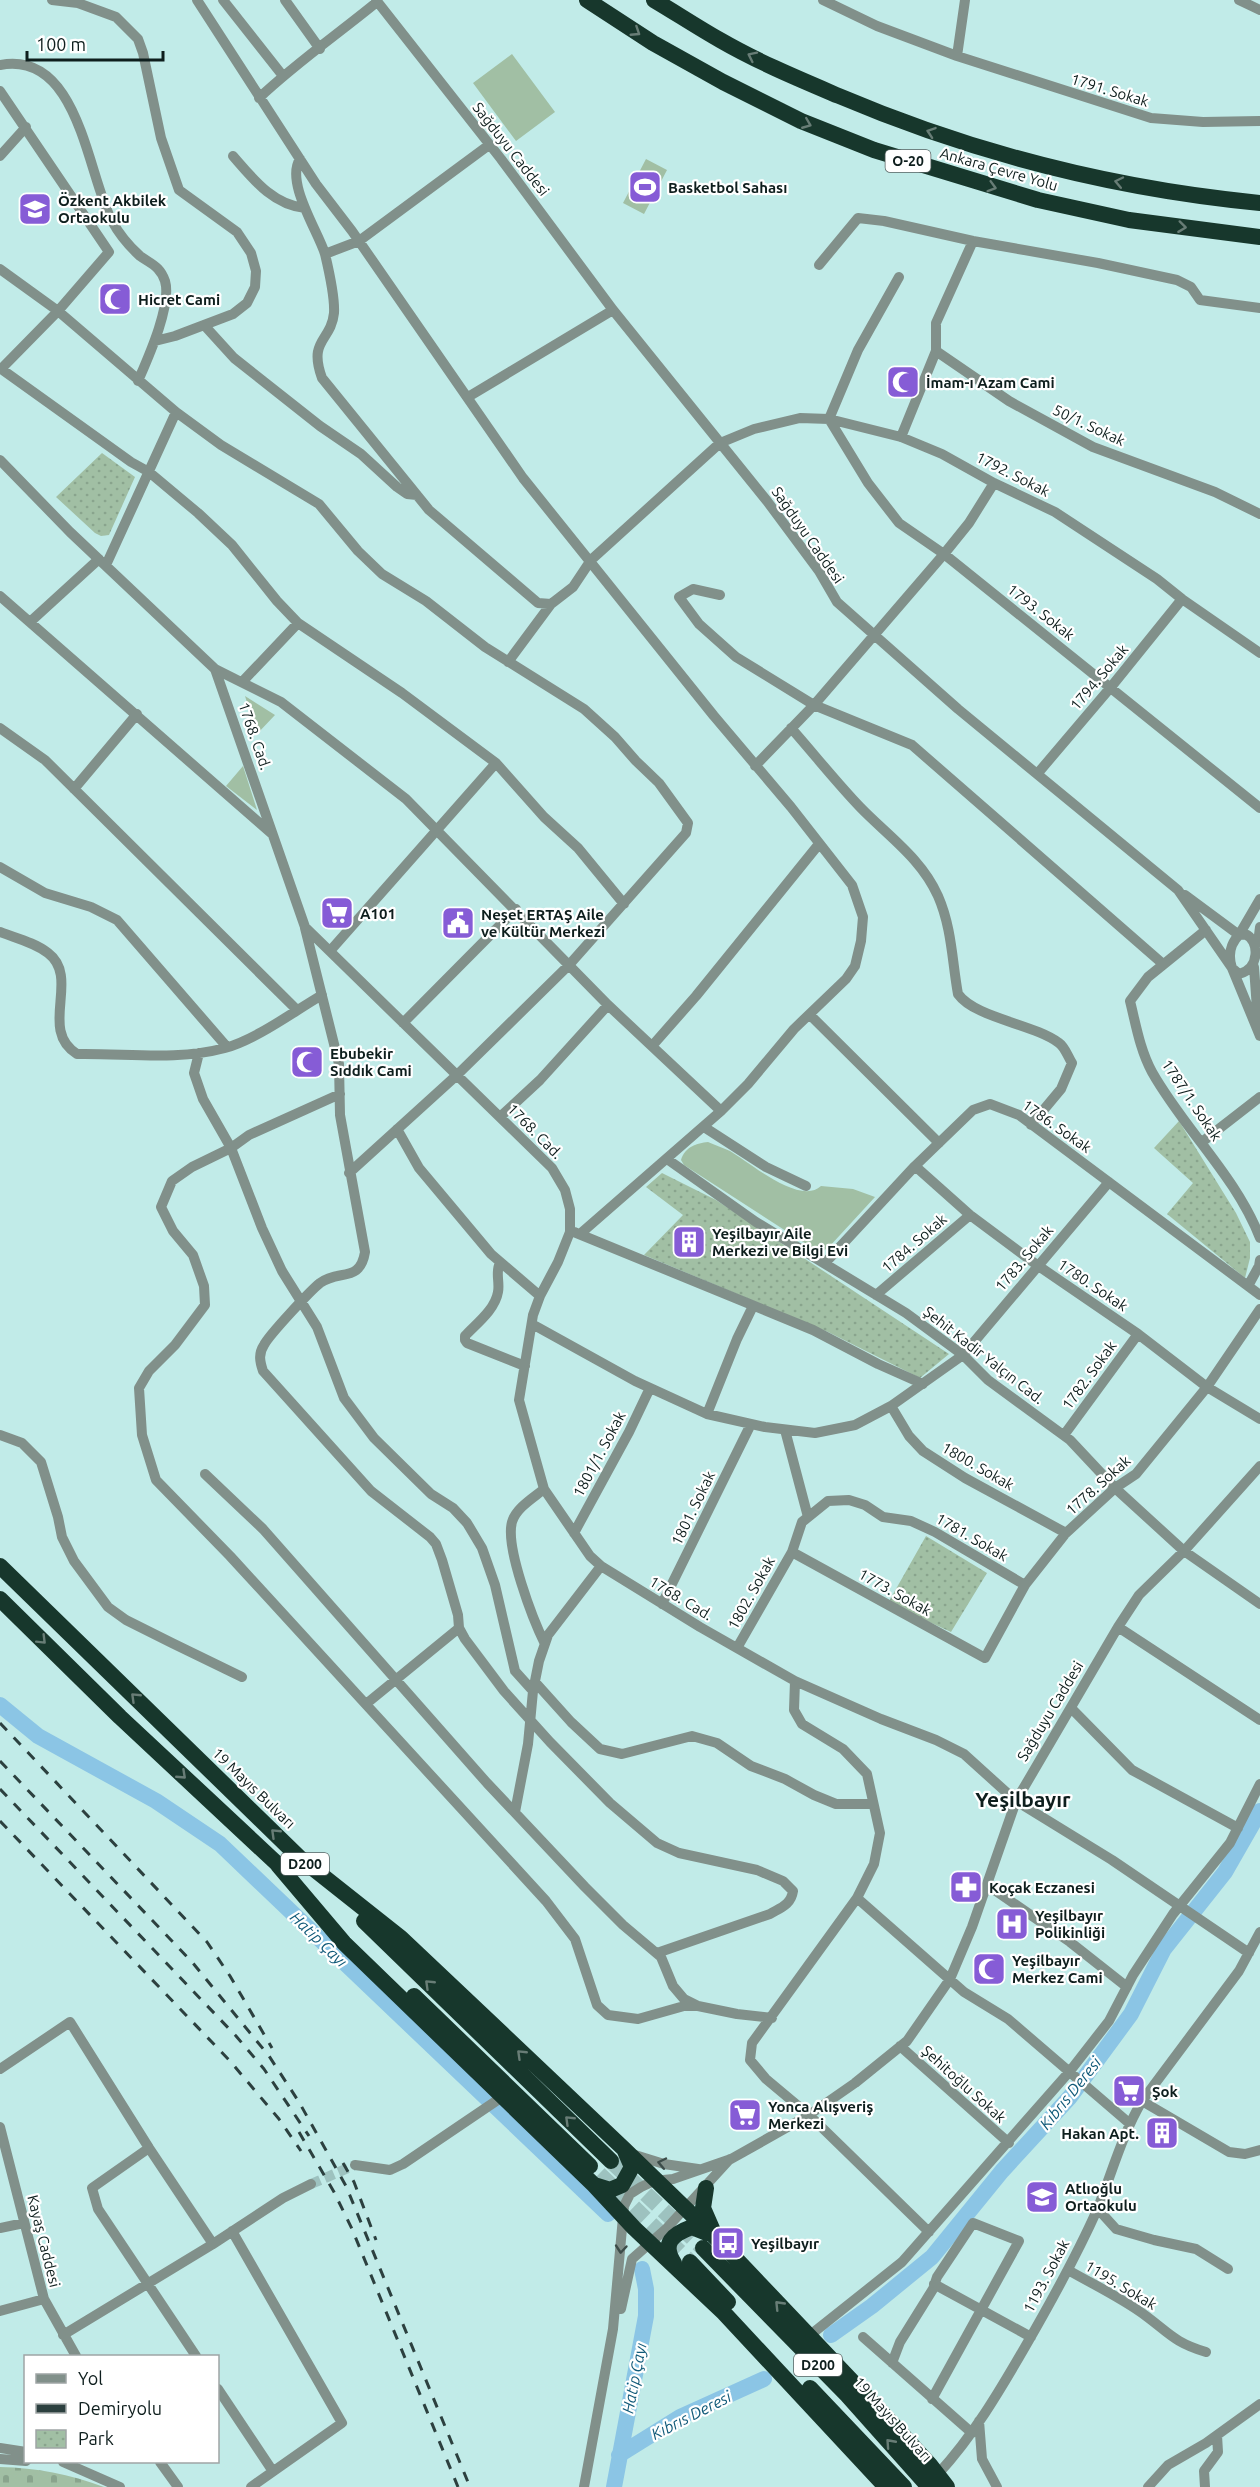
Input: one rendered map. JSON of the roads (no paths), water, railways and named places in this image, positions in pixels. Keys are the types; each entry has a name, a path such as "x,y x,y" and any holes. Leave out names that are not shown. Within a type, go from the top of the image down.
{"highway":[{"name":"Ankara Çevre Yolu","path":"587,0 653,43 723,82 801,121 874,150 1038,200 1129,220 1260,237"},
{"name":"Ankara Çevre Yolu","path":"654,0 721,41 803,81 885,116 972,147 1151,189 1260,203"},
{"name":"19 Mayıs Bulvarı","path":"0,1566 300,1858 401,1938 617,2155 654,2181 720,2242"},
{"name":"D200","path":"0,1599 120,1717 278,1865 597,2179"},
{"path":"278,1865 344,1943 500,2099 610,2190 622,2185 632,2167 617,2155"},
{"path":"597,2179 634,2229 683,2264 724,2313 886,2487"},
{"path":"706,2188 703,2208 705,2216 720,2242"},
{"path":"683,2264 668,2254 668,2244 677,2233 692,2227 703,2230 720,2242 808,2336 938,2483"},
{"name":"19 Mayıs Bulvarı","path":"703,2248 847,2395 938,2483"},
{"name":"D200","path":"683,2264 904,2487"}],"street":[{"path":"52,0 78,3 116,17 138,39 143,53 160,138 179,190 237,232 250,253 256,271 255,286 247,303 233,314 155,341"},
{"path":"197,0 316,184 359,241 523,478 852,885 863,917 861,941 855,966 846,979 794,1029 748,1084 721,1111 667,1159 575,1233 813,1330 878,1364 923,1384"},
{"path":"223,0 283,76"},
{"path":"285,0 320,50"},
{"path":"957,56 965,0"},
{"path":"1239,0 1260,10"},
{"path":"259,98 283,76 320,50 376,1"},
{"name":"Sağduyu Caddesi","path":"376,1 819,571 837,602 873,637 1178,890 1232,968 1259,1033"},
{"name":"1791. Sokak","path":"828,1 877,26 957,56 1151,118 1203,122 1260,121"},
{"path":"0,65 11,63 29,66 48,79 70,104 79,123 111,219 123,239 141,256 157,266 165,282 165,302 155,341 138,381"},
{"path":"0,91 109,252 58,311 1,368 131,462 149,472 198,513 232,545 277,601 298,623 402,693 496,763 544,817 578,848 624,904"},
{"path":"0,156 26,128"},
{"path":"325,254 359,241 489,145"},
{"path":"233,156 250,176 277,199 291,206 305,208"},
{"path":"300,159 296,171 305,208 325,254 334,313 317,354 322,378 429,510 520,590 538,603 551,604"},
{"path":"819,265 858,218 884,221 973,241 1098,263 1177,280 1191,287 1200,300 1260,308"},
{"path":"901,437 936,351 936,323 973,241"},
{"path":"0,269 58,311 176,412 221,445 319,504 358,551 382,574 426,601 485,647 584,709 615,737 659,783 688,823 686,833 569,965 457,1075 349,1173"},
{"path":"829,419 858,350 899,277"},
{"path":"468,397 614,310"},
{"path":"204,325 234,358 320,426 361,454 397,487 407,494 417,495"},
{"name":"50/1. Sokak","path":"936,351 1009,401 1093,447 1215,492 1260,514"},
{"path":"30,622 102,562 149,472 176,412"},
{"name":"1792. Sokak","path":"508,662 551,604 573,587 591,560 720,443 754,429 800,418 829,419 901,437 942,454 994,483 1055,512 1157,579 1182,599 1260,652"},
{"name":"1793. Sokak","path":"829,419 868,483 899,523 944,554 1260,808"},
{"name":"1768. Cad.","path":"0,460 102,562 215,669 305,927 552,1168 565,1190 575,1233 540,1296 532,1324 519,1400 544,1489 574,1533 601,1566 795,1681 964,1754 1016,1802 1180,1905 1198,1920 1249,1953"},
{"path":"755,766 814,705 944,554 969,523 994,483"},
{"path":"720,595 693,589 679,597 699,624 736,657 814,705 912,745 1163,964"},
{"path":"0,596 273,835"},
{"name":"1794. Sokak","path":"1038,773 1182,599"},
{"path":"243,681 298,623"},
{"path":"215,669 281,702 406,799 608,1005 721,1111"},
{"path":"74,789 136,714"},
{"path":"0,728 45,760 297,1010"},
{"path":"791,728 861,808 900,843 920,867 937,894 947,919 958,994 965,1004 1012,1021 1060,1044 1072,1063 1061,1089 1031,1125"},
{"path":"330,951 435,829 496,763"},
{"path":"652,1046 696,996 819,844"},
{"path":"0,867 45,893 91,907 117,920 226,1047"},
{"path":"1178,890 1239,935 1253,936 1258,942"},
{"path":"1254,967 1249,972 1239,974 1232,968 1229,954 1260,898"},
{"path":"403,1023 516,909"},
{"path":"305,927 339,1064 340,1115 365,1252 358,1270 321,1282 263,1345 259,1361 263,1371 371,1491 421,1529 436,1544 458,1615 459,1628 492,1677 550,1742 610,1803 657,1843 679,1853 757,1870 783,1881 792,1891 792,1897 786,1905 770,1914 657,1953"},
{"path":"1259,1033 1254,967 1259,950 1260,927"},
{"name":"1787/1. Sokak","path":"1206,930 1143,982 1130,1001 1141,1046 1151,1070 1253,1220 1260,1238"},
{"path":"0,932 23,940 48,953 58,965 62,985 59,1026 66,1047 77,1054 199,1053 226,1047 322,995"},
{"path":"500,1117 540,1080 608,1005"},
{"path":"810,1015 939,1143"},
{"path":"199,1053 194,1073 202,1099 231,1148 264,1233 282,1271 317,1327 344,1398 374,1438 431,1494 453,1508 482,1548 495,1585 514,1671 600,1749 622,1754 692,1736 717,1743 751,1766 785,1779 836,1804 873,1804"},
{"path":"340,1094 249,1135 231,1148 192,1167 172,1181 161,1207 173,1231 193,1255 204,1286 206,1305 175,1345 149,1371 140,1388 142,1435 156,1480 230,1556 546,1901 575,1939 597,2005 608,2015 638,2019 684,2006 698,2006 736,2014 772,2018"},
{"path":"1202,1142 1260,1097"},
{"name":"1786. Sokak","path":"825,1263 915,1166 973,1110 990,1104 1019,1115 1260,1295"},
{"path":"704,1126 766,1167 806,1186"},
{"path":"397,1129 419,1168 500,1263 540,1296"},
{"name":"Şehit Kadir Yalçın Cad.","path":"667,1159 756,1222 906,1313 963,1355 988,1380 1064,1435 1115,1488 1184,1551 1260,1604"},
{"name":"1780. Sokak","path":"915,1166 970,1215 1037,1265 1138,1334 1207,1388 1260,1419"},
{"name":"1783. Sokak","path":"532,1324 650,1388 707,1414 785,1430 815,1433 855,1425 891,1407 963,1355 1109,1182"},
{"name":"1784. Sokak","path":"876,1295 970,1215"},
{"path":"1248,1286 1260,1260"},
{"path":"500,1263 497,1268 498,1294 484,1316 465,1336 465,1340 467,1343 525,1366"},
{"path":"707,1414 753,1306"},
{"name":"1778. Sokak","path":"985,1658 1026,1585 1066,1533 1115,1488 1136,1474 1207,1388 1260,1309"},
{"name":"1782. Sokak","path":"1064,1435 1138,1334"},
{"name":"1801/1. Sokak","path":"574,1533 629,1432 650,1388"},
{"name":"1800. Sokak","path":"891,1407 909,1436 923,1451 965,1478 1066,1533"},
{"name":"1801. Sokak","path":"662,1604 751,1424"},
{"path":"785,1430 808,1517"},
{"path":"0,1435 22,1443 41,1462 62,1537 74,1561 108,1607 126,1620 242,1677"},
{"name":"Sağduyu Caddesi","path":"730,2159 809,2115 855,2083 907,2041 950,1979 987,1886 1016,1802 1118,1627 1140,1595 1184,1551 1260,1466"},
{"path":"205,1474 263,1529 344,1624 515,1812 623,1925 661,1957 673,1986 684,1999 698,2006"},
{"path":"544,1489 522,1507 512,1521 511,1536 527,1599 544,1644"},
{"name":"1781. Sokak","path":"792,1552 802,1522 828,1501 849,1500 865,1504 883,1517 911,1521 935,1532 1026,1585"},
{"name":"1802. Sokak","path":"737,1648 792,1552"},
{"name":"1773. Sokak","path":"792,1552 985,1658"},
{"path":"515,1812 534,1687 544,1644 548,1635 601,1566"},
{"path":"1118,1627 1260,1720"},
{"path":"366,1704 459,1628"},
{"path":"795,1681 794,1710 802,1724 843,1749 867,1774 880,1833 879,1847 874,1864 857,1898 752,2043 750,2060 766,2079 809,2115 929,2232"},
{"path":"1071,1708 1132,1770 1238,1828"},
{"path":"808,2336 903,2262 1070,2071 1109,2021 1127,1987 1180,1905 1230,1843 1260,1784"},
{"path":"987,1886 1070,1942 1127,1987"},
{"path":"857,1898 964,1992 1008,2019 1129,2123"},
{"name":"1193. Sokak","path":"938,2483 972,2433 1031,2337 1068,2270 1097,2208 1129,2123 1142,2101 1239,1971 1260,1932"},
{"path":"0,2069 70,2022 149,2148 213,2244"},
{"name":"Şehitoğlu Sokak","path":"900,2046 1009,2143"},
{"path":"355,2165 390,2170 403,2164 500,2099"},
{"path":"1142,2101 1229,2152 1245,2154 1260,2150"},
{"name":"Kayaş Caddesi","path":"0,2127 44,2299 75,2355"},
{"path":"149,2148 92,2188 98,2209 195,2355"},
{"path":"617,2155 702,2169"},
{"path":"584,2487 613,2329 624,2206 630,2194 654,2181 673,2179 730,2159"},
{"path":"613,2329 621,2310 632,2259 652,2243 706,2188 730,2159"},
{"path":"63,2335 213,2244 283,2198 311,2184"},
{"path":"1097,2208 1116,2229 1196,2249 1228,2269"},
{"path":"0,2228 24,2223"},
{"path":"892,2363 900,2342 945,2264 974,2223 1019,2241 932,2399"},
{"path":"232,2231 342,2423 272,2470 251,2487"},
{"path":"632,2259 655,2254 683,2264"},
{"name":"1195. Sokak","path":"1068,2270 1146,2315 1166,2334 1190,2348 1206,2352"},
{"path":"934,2284 1031,2337"},
{"path":"0,2311 44,2299"},
{"path":"863,2337 972,2433"},
{"path":"219,2390 272,2470"},
{"path":"1148,2487 1168,2465 1217,2435 1260,2404"},
{"path":"979,2421 982,2459 997,2487"},
{"path":"1204,2487 1204,2471 1218,2452 1217,2435"},
{"path":"0,2448 24,2452"},
{"path":"0,2459 24,2461"},
{"path":"65,2463 120,2487"},
{"path":"161,2463 178,2487"}],"waterway":[{"name":"Hatip Çayı","path":"0,1705 38,1736 156,1801 220,1844 608,2214"},
{"name":"Kıbrıs Deresi","path":"831,2335 872,2306 932,2257 1002,2171 1070,2097 1131,2014 1164,1949 1225,1872 1260,1811"},
{"name":"Hatip Çayı","path":"614,2487 646,2316 646,2289 642,2269"},
{"name":"Kıbrıs Deresi","path":"619,2455 680,2417 764,2379"}],"tunnel":[{"path":"611,2161 703,2248"},
{"path":"311,2184 355,2165"},
{"path":"599,2174 690,2262"}],"railway":[{"path":"0,1723 207,1942 230,1976 272,2048"},
{"path":"0,1761 192,1962 269,2056 299,2102 346,2186 470,2487"},
{"path":"0,1789 236,2036 264,2069 309,2136"},
{"path":"0,1821 230,2061 279,2119 301,2151"},
{"path":"299,2132 334,2192 352,2229 458,2487"},
{"path":"343,2163 354,2182 376,2240"}],"place":[{"name":"Basketbol Sahası","path":"645,187"},
{"name":"Özkent Akbilek Ortaokulu","path":"35,209"},
{"name":"Hicret Cami","path":"115,299"},
{"name":"İmam-ı Azam Cami","path":"903,382"},
{"name":"A101","path":"337,913"},
{"name":"Neşet ERTAŞ Aile ve Kültür Merkezi","path":"458,923"},
{"name":"Ebubekir Sıddık Cami","path":"307,1062"},
{"name":"Yeşilbayır Aile Merkezi ve Bilgi Evi","path":"689,1242"},
{"name":"Koçak Eczanesi","path":"966,1887"},
{"name":"Yeşilbayır Polikinliği","path":"1012,1924"},
{"name":"Yeşilbayır Merkez Cami","path":"989,1969"},
{"name":"Şok","path":"1129,2091"},
{"name":"Yonca Alışveriş Merkezi","path":"745,2115"},
{"name":"Hakan Apt.","path":"1162,2133"},
{"name":"Atlıoğlu Ortaokulu","path":"1042,2197"},
{"name":"Yeşilbayır","path":"728,2243"}],"district":[{"name":"Yeşilbayır","path":"1023,1799"}]}
